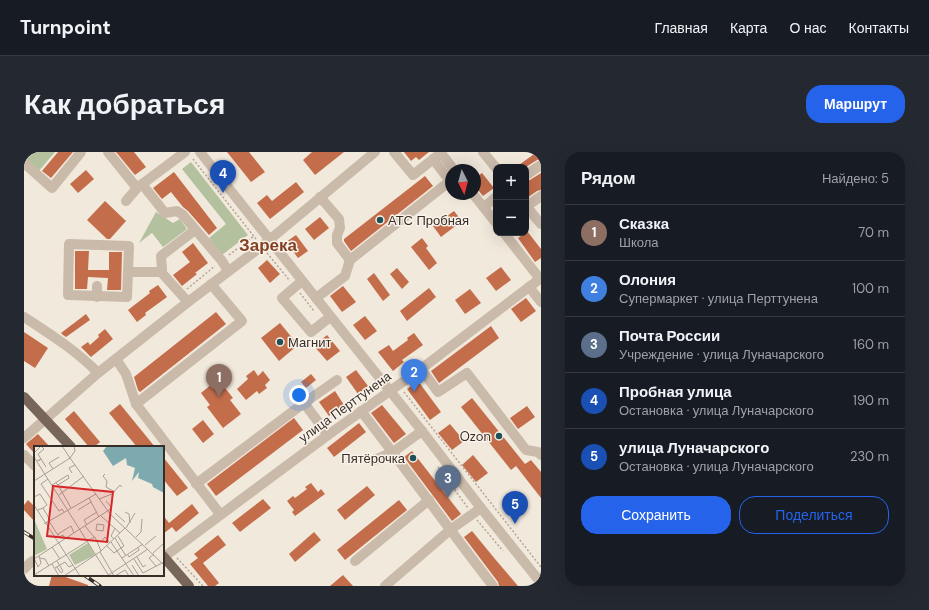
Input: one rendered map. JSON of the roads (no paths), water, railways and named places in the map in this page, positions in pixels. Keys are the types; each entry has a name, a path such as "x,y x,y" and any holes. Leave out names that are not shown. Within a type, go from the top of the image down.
{"main road":[{"path":"24,397 70,446"},
{"path":"164,557 189,586"}],"street":[{"path":"24,163 52,188 81,152"},
{"path":"108,152 165,213 177,211 183,215 222,261 228,271"},
{"path":"24,438 98,373 265,242 375,152"},
{"path":"394,152 413,175 441,153 449,164"},
{"path":"483,152 493,164"},
{"path":"126,201 140,186 193,154 299,284 316,298 541,583"},
{"path":"316,298 345,276 350,260 450,181 433,159"},
{"path":"529,173 541,165"},
{"path":"529,204 541,196"},
{"path":"320,197 339,219 340,228 337,235 337,243 350,260"},
{"path":"478,200 493,218"},
{"path":"484,207 493,200"},
{"path":"529,210 541,224"},
{"path":"161,272 161,256 195,230"},
{"path":"506,236 541,278"},
{"path":"70,244 129,246 128,272 127,298 97,292 68,296 70,244"},
{"path":"128,272 161,272 188,302"},
{"name":"улица Перттунена","path":"164,555 361,411 421,369 541,278"},
{"path":"136,404 242,321 211,284"},
{"path":"299,284 282,298 311,332 330,317"},
{"path":"529,287 541,302"},
{"path":"24,316 82,358 98,373"},
{"path":"116,359 126,374 136,404 220,514"},
{"path":"421,369 438,392 467,372 526,450 538,452 541,455"},
{"path":"196,484 304,403 338,380"},
{"path":"304,403 328,435"},
{"path":"361,411 393,452 426,503 448,533 493,586"},
{"path":"374,460 393,452 422,431"},
{"path":"24,455 34,465"},
{"path":"355,561 426,503"},
{"path":"385,586 448,533 481,508"},
{"path":"24,569 34,560"}],"railway":[{"path":"24,532 34,538"},
{"path":"85,576 100,586"}],"place":[{"name":"Пробная улица","path":"223,193"},
{"name":"АТС Пробная","path":"380,220"},
{"name":"Магнит","path":"280,342"},
{"name":"Олония","path":"414,392"},
{"name":"Сказка","path":"219,397"},
{"name":"Ozon","path":"499,436"},
{"name":"Пятёрочка","path":"413,458"},
{"name":"Почта России","path":"448,498"},
{"name":"улица Луначарского","path":"515,524"}],"district":[{"name":"Зарека","path":"268,245"}]}
